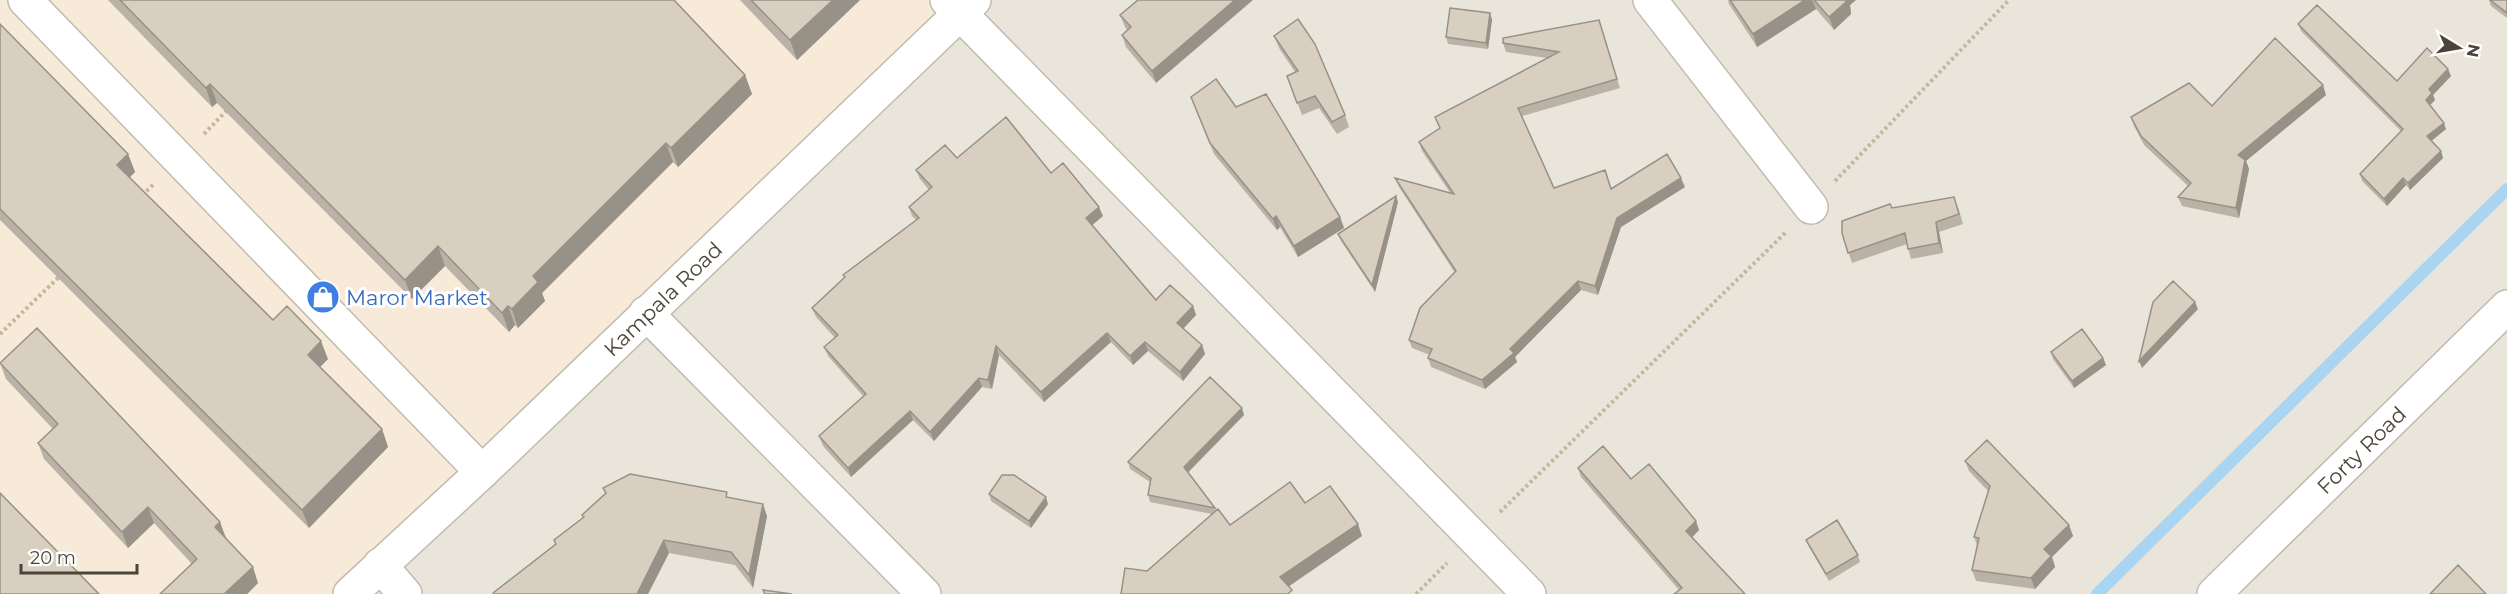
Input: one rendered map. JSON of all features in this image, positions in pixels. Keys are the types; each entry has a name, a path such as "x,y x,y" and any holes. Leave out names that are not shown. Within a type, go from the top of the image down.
{"street":[{"path":"25,0 482,472"},
{"path":"1650,0 1811,207"},
{"path":"960,4 1529,594"},
{"name":"Kampala Road","path":"350,594 482,472 646,314 960,4"},
{"name":"Forty Road","path":"2214,594 2507,307"},
{"path":"646,314 924,594"},
{"path":"380,565 405,594"}],"path":[{"path":"1416,594 1811,207 2009,0"}],"shaded area":[{"path":"0,0 2507,0 2507,594 0,594"},
{"name":"Maror Market","path":"0,0 957,0 335,594 0,594"}],"building":[{"path":"120,0 674,0 745,75 671,148 666,143 533,276 538,282 512,309 508,306 502,313 438,246 405,280 210,84 206,88"},
{"path":"751,0 833,0 790,40"},
{"path":"1138,0 1235,0 1152,71 1122,35 1131,27 1120,15"},
{"path":"1730,0 1805,0 1753,34"},
{"path":"1814,0 1846,0 1846,2 1829,17"},
{"path":"2490,0 2507,0 2507,13"},
{"path":"2317,5 2397,81 2427,48 2448,69 2429,89 2432,93 2426,100 2444,123 2427,136 2441,151 2408,183 2403,178 2384,199 2360,174 2403,129 2298,24"},
{"path":"1450,8 1490,13 1486,43 1446,37"},
{"path":"1298,19 1315,44 1345,115 1332,122 1315,96 1297,103 1287,76 1298,71 1274,36"},
{"path":"1599,20 1617,79 1518,108 1554,188 1605,170 1611,189 1667,154 1681,178 1617,218 1595,286 1578,281 1510,349 1514,353 1482,380 1428,358 1432,349 1409,340 1420,308 1456,271 1395,178 1454,194 1419,142 1440,128 1435,117 1559,52 1503,43 1503,38"},
{"path":"0,24 128,154 117,165 273,320 287,306 321,341 308,355 382,429 302,510 0,209"},
{"path":"2275,38 2323,85 2238,155 2245,160 2236,208 2178,197 2191,183 2141,136 2131,117 2189,83 2212,106"},
{"path":"1216,79 1236,107 1266,94 1340,217 1294,246 1276,216 1273,219 1210,143 1191,97"},
{"path":"1006,117 1051,173 1063,163 1099,207 1086,218 1156,300 1170,285 1193,306 1177,323 1202,345 1180,372 1145,342 1130,356 1107,333 1041,392 996,346 988,380 979,378 930,432 910,411 848,468 819,436 866,394 824,347 838,335 812,308 845,277 843,275 919,218 909,207 932,187 916,170 945,145 957,158"},
{"path":"1396,196 1372,285 1338,234"},
{"path":"1954,197 1959,214 1936,222 1939,243 1908,249 1905,233 1848,253 1842,233 1842,221 1890,204 1892,208"},
{"path":"2173,281 2195,302 2139,361 2153,302"},
{"path":"37,328 220,522 215,527 253,567 224,594 160,594 197,559 148,507 122,532 38,443 58,424 0,363"},
{"path":"2082,329 2103,358 2072,381 2051,352"},
{"path":"1210,377 1242,408 1184,467 1215,508 1148,495 1151,478 1128,462"},
{"path":"1987,440 2069,525 2044,549 2051,556 2031,578 1972,570 1979,538 1974,537 1990,486 1965,461"},
{"path":"1603,446 1631,479 1649,464 1696,521 1686,531 1745,594 1674,594 1682,588 1578,468"},
{"path":"630,474 727,492 726,497 763,504 749,575 731,552 664,540 637,594 493,593 556,544 554,540 584,517 582,515 606,493 603,488"},
{"path":"1002,475 1014,475 1046,497 1029,521 989,494"},
{"path":"1290,482 1305,503 1330,486 1358,524 1280,577 1292,590 1288,594 1121,594 1125,568 1147,571 1218,509 1230,525"},
{"path":"0,493 99,594 0,594"},
{"path":"1837,520 1858,555 1826,574 1806,540"},
{"path":"2458,565 2486,594 2430,594"},
{"path":"763,590 792,594 765,594"}],"waterway":[{"path":"2097,594 2507,189"}],"place":[{"name":"Maror Market","path":"323,297"}]}
